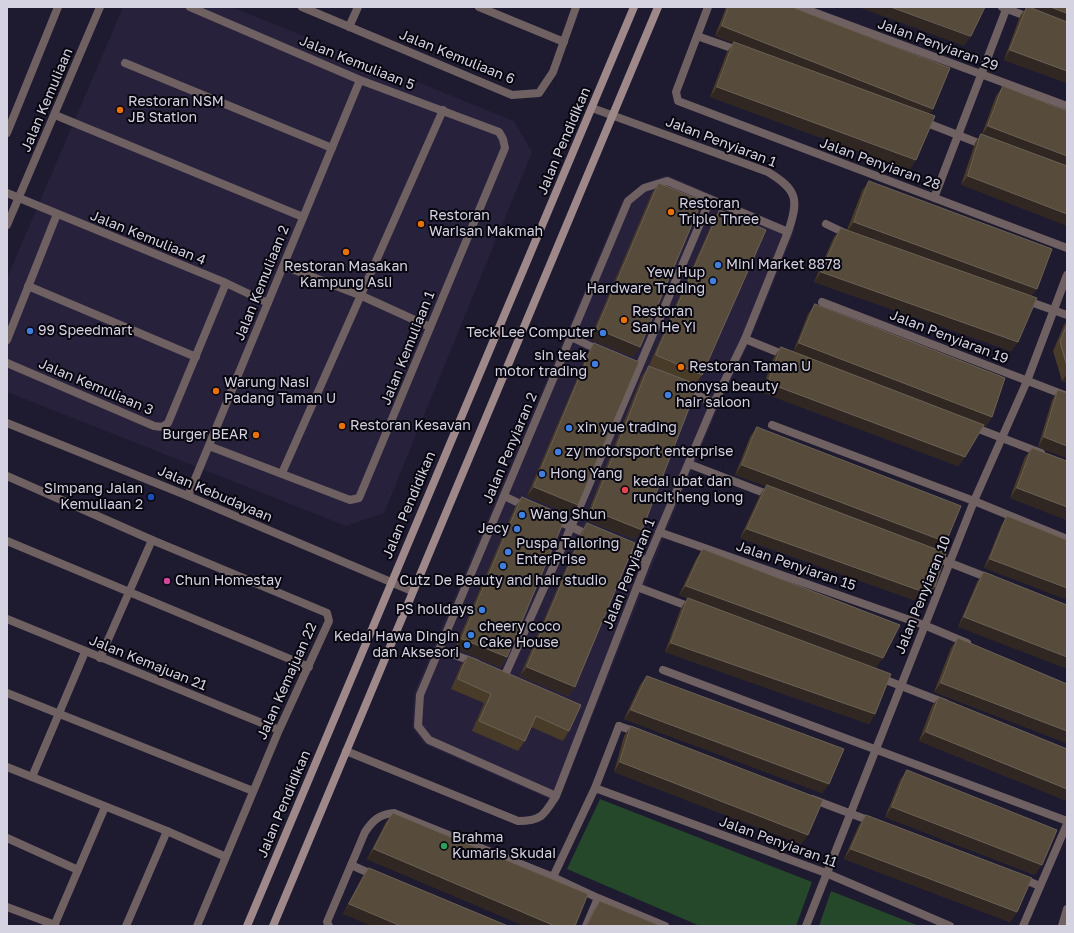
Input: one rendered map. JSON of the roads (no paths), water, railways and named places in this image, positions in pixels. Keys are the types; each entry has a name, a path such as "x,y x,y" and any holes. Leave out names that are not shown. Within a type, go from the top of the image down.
{"main road":[{"name":"Jalan Pendidikan","path":"247,926 390,582 634,7"},
{"path":"273,926 658,7"}],"street":[{"path":"7,133 58,7"},
{"name":"Jalan Kemuliaan","path":"7,225 100,7"},
{"name":"Jalan Kemuliaan 5","path":"190,7 360,80 499,132 503,139 505,148"},
{"name":"Jalan Kemuliaan 6","path":"302,7 512,95 539,93 553,72 576,7"},
{"path":"349,27 358,7"},
{"path":"479,7 564,42"},
{"path":"708,7 697,36 751,55"},
{"name":"Jalan Penyiaran 29","path":"800,7 1067,106"},
{"path":"934,198 1005,8 1041,22"},
{"name":"Jalan Penyiaran 28","path":"697,36 676,92 676,99 685,105 1067,248"},
{"path":"125,63 332,148"},
{"name":"Jalan Kemuliaan 2","path":"188,496 360,80"},
{"name":"Jalan Penyiaran 1","path":"346,751 518,821 534,821 544,815 556,796 585,710 714,403 745,339 788,232 794,215 794,195 784,182 768,172 592,108"},
{"path":"282,473 362,296 443,110"},
{"path":"55,115 303,217"},
{"path":"913,118 997,150"},
{"name":"Jalan Kemuliaan 1","path":"209,446 350,500 359,498 505,148"},
{"name":"Jalan Penyiaran 2","path":"556,796 429,740 418,726 420,695 628,201 644,188 667,181 788,232"},
{"name":"Jalan Kemuliaan 4","path":"7,193 226,283 268,303"},
{"path":"505,675 571,527 710,200"},
{"path":"7,340 57,214"},
{"path":"826,224 858,239"},
{"path":"284,266 362,296 430,327"},
{"name":"Jalan Penyiaran 10","path":"806,926 924,625 974,501 1027,381 1067,275"},
{"name":"Jalan Kemuliaan 3","path":"7,363 154,426 162,427 168,423 226,283"},
{"path":"28,286 196,357"},
{"path":"1018,297 1067,315"},
{"name":"Jalan Penyiaran 19","path":"822,302 1067,396"},
{"path":"571,337 611,356"},
{"path":"745,339 798,360"},
{"path":"679,387 714,403"},
{"name":"Jalan Kebudayaan","path":"7,423 188,496 412,592"},
{"path":"965,424 1053,457"},
{"path":"772,425 974,501 1067,539"},
{"path":"689,464 777,498"},
{"name":"Jalan Kemajuan 22","path":"7,476 152,540 327,613 329,620 309,668 279,730 197,926"},
{"path":"504,496 598,539"},
{"name":"Jalan Penyiaran 15","path":"659,532 924,625 974,646"},
{"path":"100,658 152,540"},
{"path":"7,541 309,668"},
{"path":"612,545 647,561"},
{"path":"926,554 1001,583"},
{"path":"637,588 704,612"},
{"name":"Jalan Kemajuan 21","path":"7,619 279,730"},
{"path":"440,649 483,666"},
{"path":"32,777 85,652"},
{"path":"663,670 1067,823 1023,926"},
{"path":"871,674 951,705"},
{"path":"7,693 59,712 253,791"},
{"path":"553,876 595,788 619,726 649,737"},
{"path":"7,767 167,831 226,857"},
{"name":"Jalan Penyiaran 11","path":"595,788 826,873 950,926"},
{"path":"805,797 879,825"},
{"path":"7,907 55,926 105,807"},
{"path":"330,926 327,922 365,832 374,819 386,814 394,813 553,876 598,898 665,926"},
{"path":"126,926 167,831"},
{"path":"7,838 78,870"},
{"path":"351,866 386,880"},
{"path":"1011,875 1040,886"},
{"path":"586,926 598,898"},
{"path":"1062,926 1067,908"}],"place":[{"name":"Restoran NSM JB Station","path":"120,110"},
{"name":"Restoran Triple Three","path":"671,212"},
{"name":"Restoran Warisan Makmah","path":"421,224"},
{"name":"Restoran Masakan Kampung Asli","path":"346,252"},
{"name":"Mini Market 8878","path":"718,265"},
{"name":"Yew Hup Hardware Trading","path":"713,281"},
{"name":"Restoran San He Yi","path":"624,320"},
{"name":"99 Speedmart","path":"30,331"},
{"name":"Teck Lee Computer","path":"603,333"},
{"name":"sin teak motor trading","path":"595,364"},
{"name":"Restoran Taman U","path":"681,367"},
{"name":"Warung Nasi Padang Taman U","path":"216,391"},
{"name":"monysa beauty hair saloon","path":"668,395"},
{"name":"Restoran Kesavan","path":"342,426"},
{"name":"xin yue trading","path":"569,428"},
{"name":"Burger BEAR","path":"256,435"},
{"name":"zy motorsport enterprise","path":"558,452"},
{"name":"Hong Yang","path":"542,474"},
{"name":"kedai ubat dan runcit heng long","path":"625,490"},
{"name":"Simpang Jalan Kemuliaan 2","path":"151,497"},
{"name":"Wang Shun","path":"522,515"},
{"name":"Jecy","path":"517,529"},
{"name":"Puspa Tailoring EnterPrise","path":"508,552"},
{"name":"Cutz De Beauty and hair studio","path":"503,566"},
{"name":"Chun Homestay","path":"167,581"},
{"name":"PS holidays","path":"482,610"},
{"name":"cheery coco Cake House","path":"471,635"},
{"name":"Kedai Hawa Dingin dan Aksesori","path":"467,645"},
{"name":"Brahma Kumaris Skudai","path":"444,846"}]}
